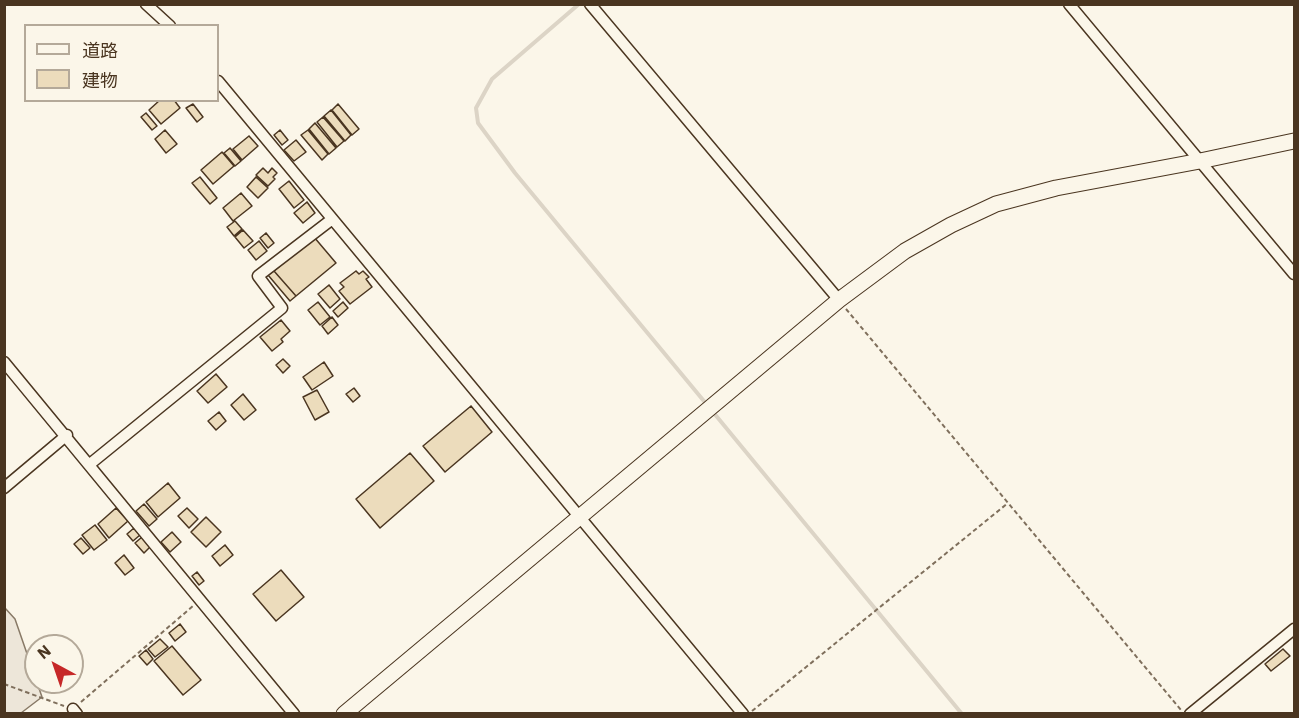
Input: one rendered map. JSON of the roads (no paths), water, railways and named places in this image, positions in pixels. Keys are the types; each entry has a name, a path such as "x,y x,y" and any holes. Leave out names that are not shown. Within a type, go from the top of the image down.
{"street":[{"path":"146,4 168,24"},
{"path":"590,4 839,300"},
{"path":"1069,4 1294,274"},
{"path":"219,82 742,714"},
{"path":"344,714 839,300 904,251 996,204 1056,188 1294,141"},
{"path":"90,464 282,308 258,276 331,220"},
{"path":"4,362 294,714"},
{"path":"4,488 66,435"},
{"path":"1190,714 1292,635"}],"waterway":[{"path":"579,4 492,79 476,108 478,123 515,173 708,406"},
{"path":"713,412 962,714"}]}
